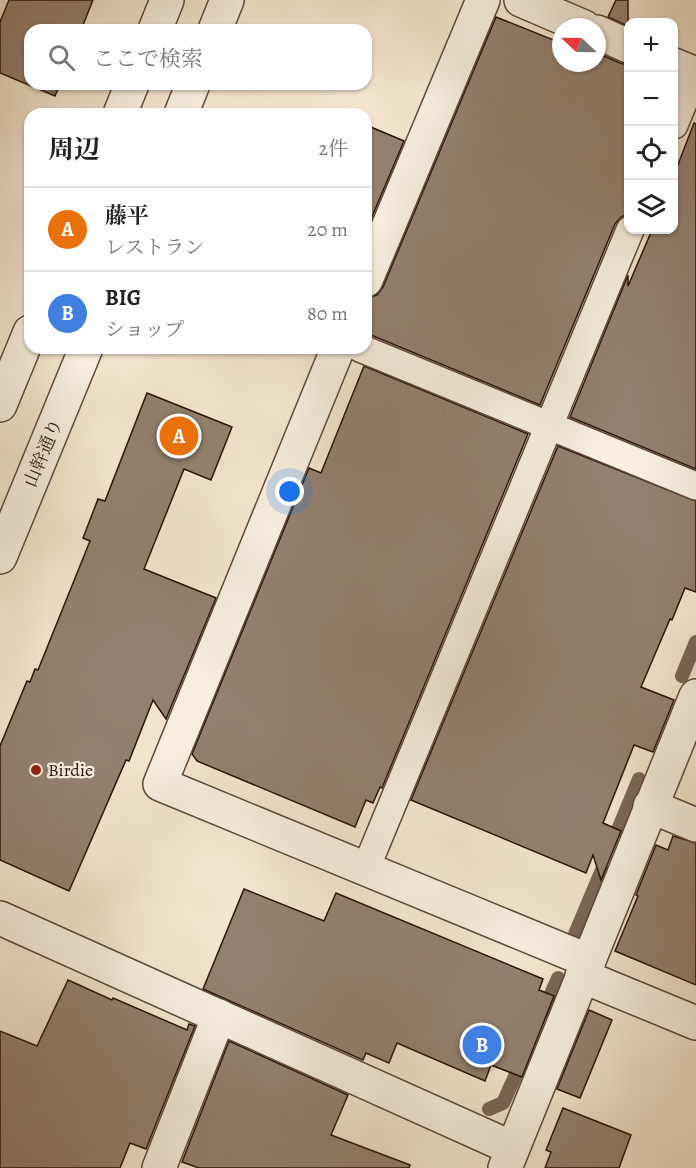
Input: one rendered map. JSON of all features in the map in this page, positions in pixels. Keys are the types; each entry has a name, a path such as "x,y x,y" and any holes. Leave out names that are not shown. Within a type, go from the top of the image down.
{"street":[{"path":"157,24 167,0"},
{"path":"217,24 227,0"},
{"path":"372,266 483,0"},
{"path":"521,0 563,18"},
{"path":"606,36 624,44"},
{"path":"122,108 130,90"},
{"path":"183,108 191,90"},
{"path":"0,405 24,347"},
{"name":"山幹通り","path":"0,557 84,354"},
{"path":"336,354 160,784 366,868 586,969 696,1023"},
{"path":"0,918 219,1016 509,1158 696,696"},
{"path":"650,806 696,825"},
{"path":"159,1168 219,1016"}],"lane":[{"path":"678,110 688,71"},
{"path":"366,868 628,234"},
{"path":"372,353 696,486"}],"building":[{"path":"9,0 93,0 83,24 24,24 24,83 0,73 0,22"},
{"path":"616,0 628,0 628,18 624,18 624,24 608,17"},
{"path":"496,17 552,39 552,72 606,72 606,57 624,64 624,216 615,224 540,405 372,335 372,296 377,295 383,287"},
{"path":"41,90 58,90 55,96"},
{"path":"694,123 696,124 696,469 570,417 628,275 628,286 650,234 678,234 678,165"},
{"path":"372,128 404,141 372,217"},
{"path":"364,366 528,434 382,788 380,787 373,803 366,800 355,827 197,761 192,754 309,468 321,473"},
{"path":"147,393 232,427 211,480 184,469 144,569 216,598 166,719 153,700 129,761 126,760 69,891 0,860 0,746 27,681 30,682 35,669 38,670 90,541 83,538 98,499 105,501"},
{"path":"558,446 696,501 696,592 685,588 641,687 674,700 653,752 634,745 603,823 621,831 601,880 593,855 586,873 411,800"},
{"path":"673,836 696,843 696,985 615,951 656,845 668,850"},
{"path":"244,889 324,921 336,893 543,979 539,990 554,996 522,1077 491,1065 485,1081 397,1043 389,1063 366,1053 363,1060 203,989"},
{"path":"68,980 187,1030 189,1024 195,1026 146,1149 130,1143 120,1168 0,1168 0,1031 37,1046"},
{"path":"589,1010 612,1020 580,1098 557,1089"},
{"path":"229,1041 348,1095 331,1135 410,1165 409,1168 199,1168 182,1162"},
{"path":"563,1108 631,1135 619,1168 545,1168 551,1152 546,1150"}],"waterway":[{"path":"682,676 696,642"},
{"path":"618,830 639,779"},
{"path":"575,934 602,870"},
{"path":"543,1012 558,978"},
{"path":"489,1109 503,1103 522,1061"}],"place":[{"name":"藤平","path":"179,436"},
{"name":"Birdie","path":"36,770"},
{"name":"BIG","path":"482,1045"}]}
